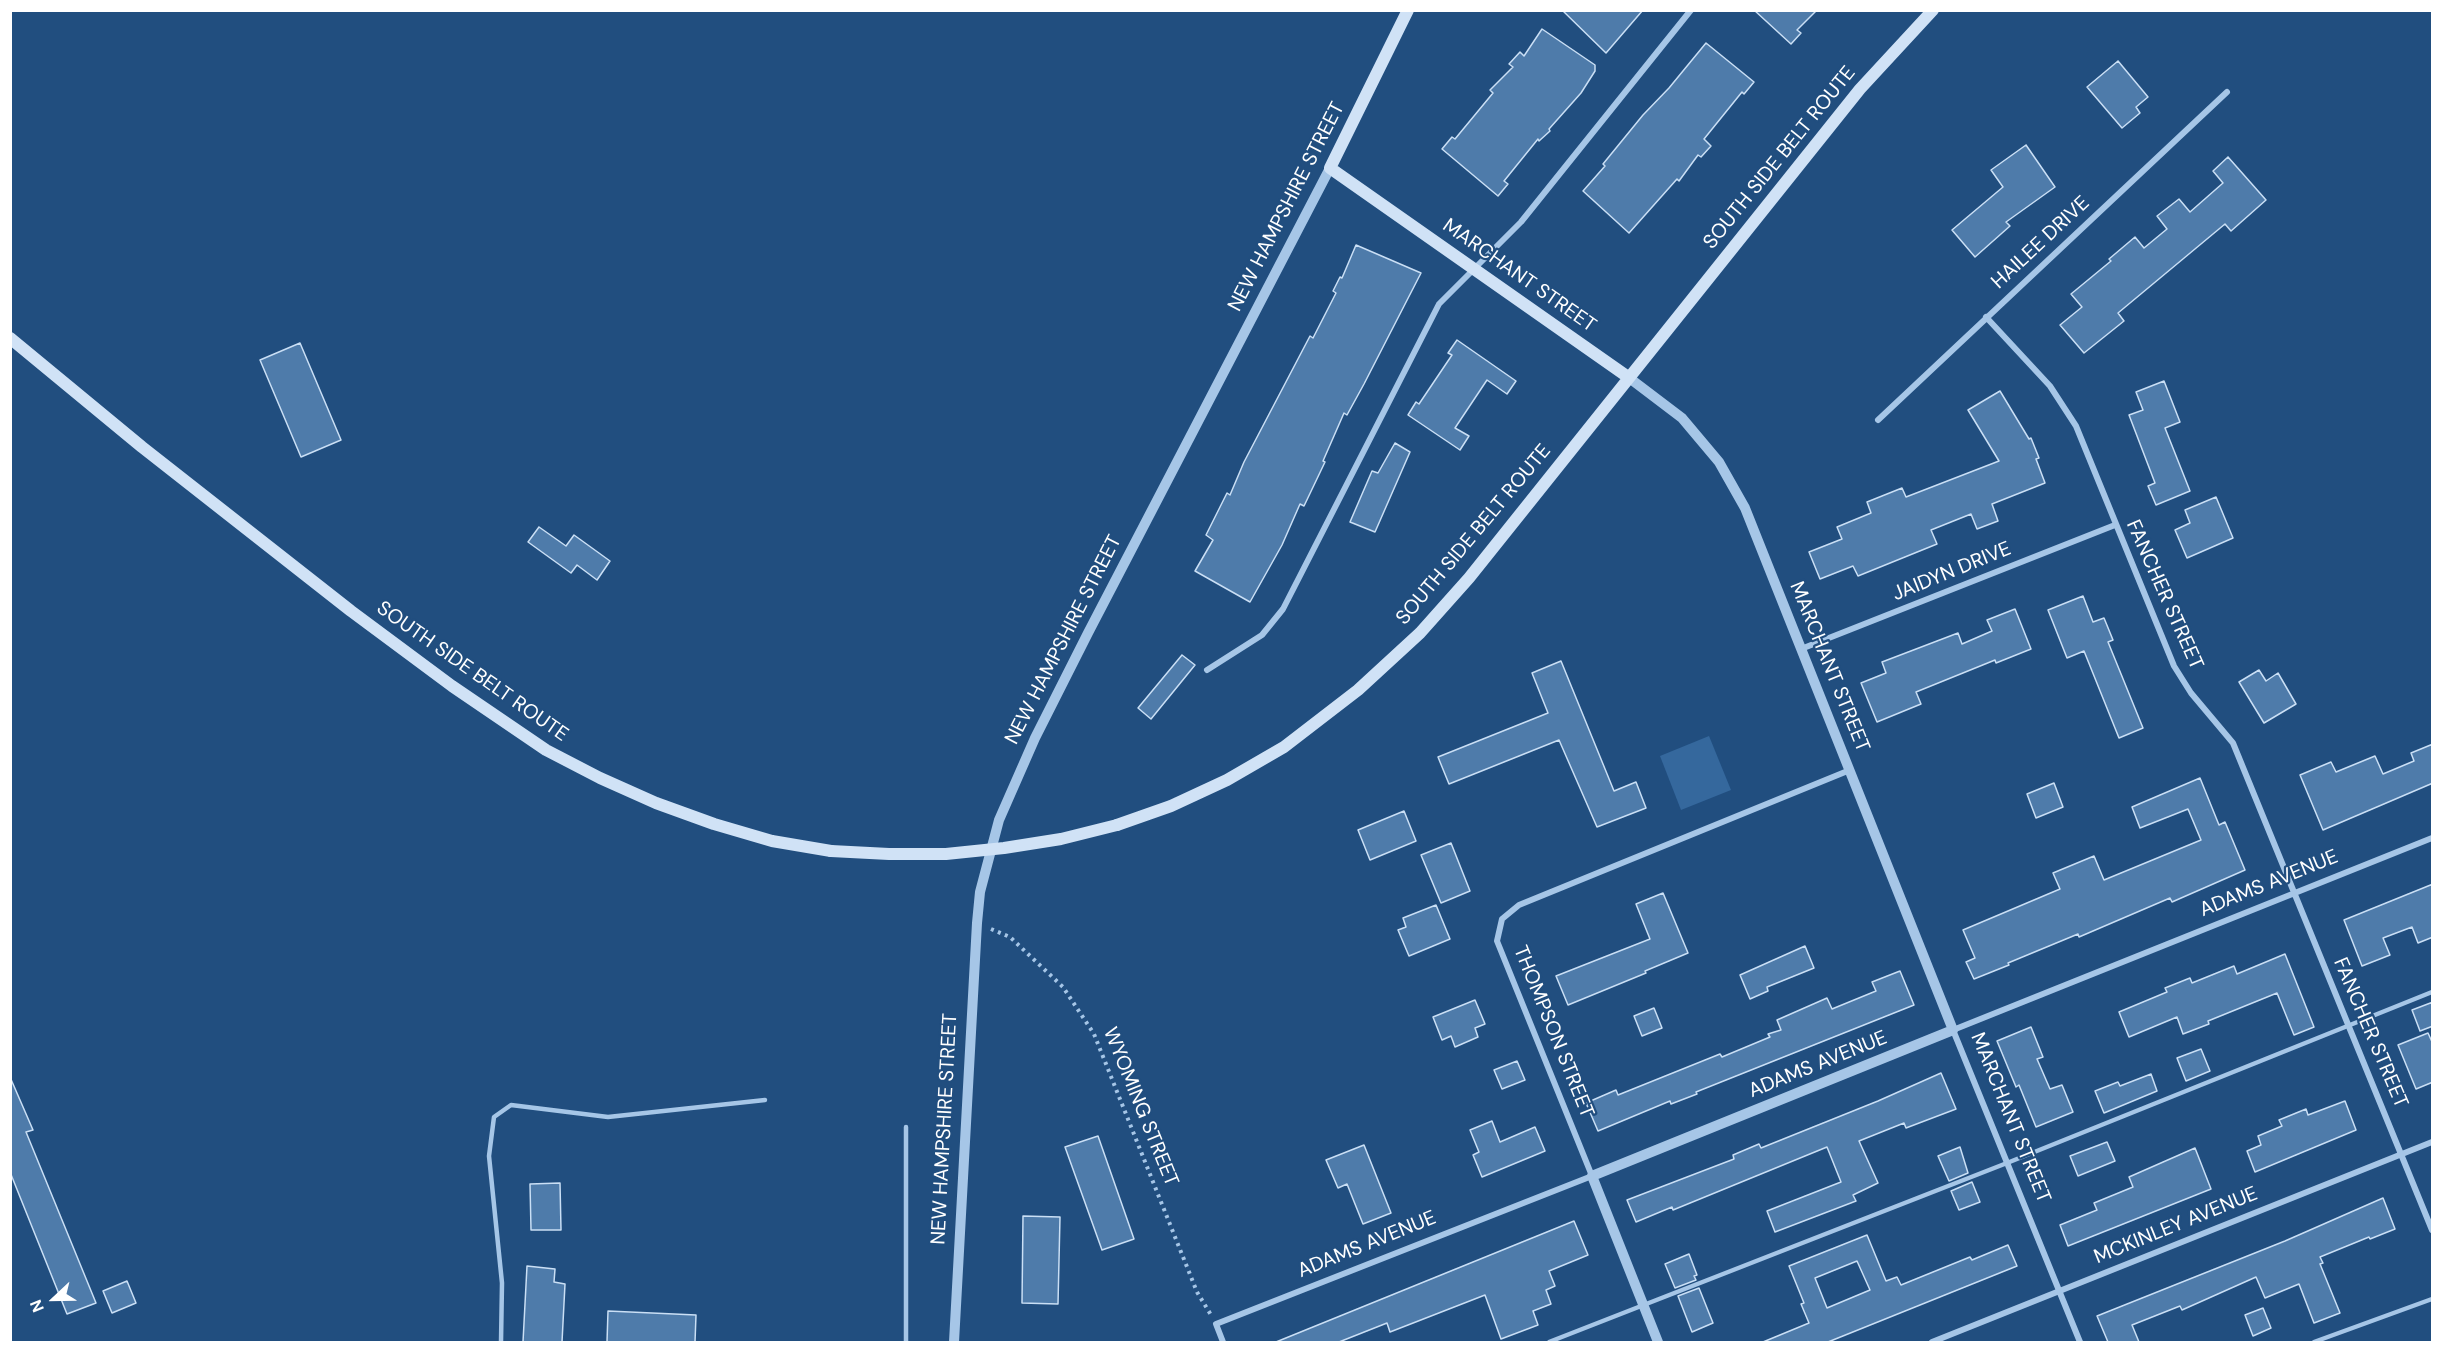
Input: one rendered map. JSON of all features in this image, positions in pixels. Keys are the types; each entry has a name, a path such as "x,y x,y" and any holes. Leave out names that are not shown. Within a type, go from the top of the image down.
{"main road":[{"name":"NEW HAMPSHIRE STREET","path":"1330,168 1408,10"},
{"name":"SOUTH SIDE BELT ROUTE","path":"10,338 142,447 351,611 452,686 546,750 600,778 657,803 772,842 831,851 889,854 946,854 1004,849 1061,839 1117,825 1171,806 1227,780 1284,747 1358,690 1420,633 1468,578 1860,89 1933,10"},
{"name":"MARCHANT STREET","path":"1330,168 1628,377"}],"street":[{"path":"1207,670 1262,635 1282,609 1439,304 1521,222 1691,10"},
{"name":"HAILEE DRIVE","path":"1878,420 2227,92"},
{"name":"NEW HAMPSHIRE STREET","path":"954,1342 976,923 980,892 999,820 1035,738 1088,633 1330,168"},
{"name":"FANCHER STREET","path":"1986,317 2050,386 2076,426 2174,666 2191,693 2233,743 2433,1230"},
{"name":"MARCHANT STREET","path":"1628,377 1682,418 1719,462 1745,508 2080,1342"},
{"name":"JAIDYN DRIVE","path":"1801,650 2115,525"},
{"name":"THOMPSON STREET","path":"1658,1342 1497,941 1502,919 1519,904 1850,770"},
{"name":"ADAMS AVENUE","path":"1216,1324 1592,1176 2433,838"},
{"name":"MCKINLEY AVENUE","path":"1932,1342 2433,1142"},
{"path":"1216,1324 1223,1342"}],"lane":[{"path":"1549,1342 2007,1163 2433,992"},
{"path":"501,1342 502,1282 489,1156 495,1116 511,1105 608,1117 765,1100"},
{"path":"906,1127 906,1342"},
{"path":"2314,1342 2433,1299"}],"path":[{"name":"WYOMING STREET","path":"976,923 1010,937 1063,987 1094,1034 1197,1292 1216,1324"}],"shaded area":[{"path":"1709,736 1731,790 1681,810 1660,756"}],"building":[{"path":"1562,10 1643,10 1606,53"},
{"path":"1754,10 1817,10 1797,30 1801,33 1791,44"},
{"path":"1542,29 1595,65 1595,71 1581,93 1549,129 1550,131 1539,141 1538,139 1504,181 1508,184 1498,196 1442,149 1452,137 1455,139 1493,93 1490,90 1513,67 1509,64 1520,52 1524,56"},
{"path":"1706,43 1754,82 1744,94 1742,92 1704,139 1711,146 1701,157 1698,155 1679,181 1677,179 1629,233 1583,191 1643,115"},
{"path":"2118,61 2148,97 2136,107 2140,113 2122,128 2087,87"},
{"path":"2026,145 2055,187 2006,222 2010,226 1975,257 1952,230 2003,187 1991,170"},
{"path":"2228,157 2266,200 2231,231 2225,224 2118,313 2124,321 2084,353 2060,325 2082,307 2071,294 2111,261 2109,259 2135,237 2144,248 2167,229 2157,216 2179,199 2190,212 2223,183 2213,171"},
{"path":"1356,245 1421,273 1347,415 1344,413 1323,461 1325,462 1304,506 1300,504 1282,545 1250,602 1195,571 1213,540 1206,535 1227,493 1230,495 1244,462 1310,336 1313,338 1336,293 1333,291 1340,277 1342,278"},
{"path":"1457,340 1516,381 1507,394 1487,380 1455,428 1469,436 1460,450 1408,415 1416,402 1419,404 1452,355 1448,353"},
{"path":"300,343 341,440 301,457 260,360"},
{"path":"2164,381 2180,422 2165,428 2190,491 2156,505 2148,486 2155,483 2129,415 2143,410 2136,392"},
{"path":"2000,391 2029,439 2031,438 2045,483 1992,504 1998,521 1977,529 1971,514 1931,530 1937,544 1858,576 1853,566 1820,579 1809,552 1842,539 1837,527 1871,513 1867,502 1902,488 1906,497 1999,461 1968,410"},
{"path":"1395,443 1410,452 1375,532 1350,522 1372,471 1378,473"},
{"path":"2216,497 2233,538 2187,558 2175,530 2190,523 2185,510"},
{"path":"539,527 566,546 574,535 610,561 597,580 577,565 571,573 528,542"},
{"path":"2083,596 2093,622 2104,618 2113,640 2108,642 2143,728 2119,738 2084,651 2067,658 2048,610"},
{"path":"2015,609 2031,649 1996,663 1995,660 1916,692 1921,704 1877,722 1861,683 1886,673 1882,662 1958,633 1962,644 1992,631 1987,620"},
{"path":"1182,655 1195,665 1151,719 1138,708"},
{"path":"1561,661 1614,791 1636,782 1646,808 1597,827 1559,740 1449,784 1438,757 1548,713 1532,673"},
{"path":"2259,670 2266,681 2278,673 2296,704 2264,723 2239,682"},
{"path":"2433,744 2433,783 2323,830 2300,775 2331,762 2336,772 2375,756 2383,774 2414,761 2411,753"},
{"path":"2200,778 2219,825 2225,822 2245,870 2172,902 2170,898 2079,937 2078,934 1974,979 1966,962 1975,958 1963,930 2060,889 2053,873 2094,856 2104,880 2201,840 2188,809 2140,828 2132,807"},
{"path":"2054,783 2063,807 2036,818 2027,794"},
{"path":"1404,811 1416,841 1370,860 1358,830"},
{"path":"1451,843 1470,891 1441,903 1421,855"},
{"path":"2433,884 2433,937 2418,943 2412,927 2383,938 2390,955 2362,966 2344,920"},
{"path":"1663,893 1688,953 1568,1005 1556,976 1650,939 1636,904"},
{"path":"1436,905 1450,939 1409,956 1398,930 1406,927 1403,918"},
{"path":"1805,946 1814,968 1767,987 1768,991 1750,999 1740,975"},
{"path":"2285,954 2314,1027 2294,1035 2277,993 2208,1021 2209,1024 2183,1034 2177,1017 2129,1037 2119,1012 2167,992 2165,988 2190,978 2192,983 2234,966 2237,974"},
{"path":"1900,971 1914,1005 1696,1092 1697,1094 1671,1104 1670,1101 1598,1131 1586,1103 1616,1090 1618,1095 1720,1054 1722,1057 1770,1037 1768,1034 1781,1030 1777,1020 1827,998 1832,1009 1876,991 1872,982"},
{"path":"1475,1000 1485,1024 1475,1028 1478,1037 1455,1047 1451,1036 1442,1040 1433,1017"},
{"path":"2433,1002 2433,1026 2420,1031 2412,1010"},
{"path":"1654,1008 1662,1028 1642,1036 1634,1016"},
{"path":"2031,1027 2043,1057 2037,1059 2050,1089 2062,1085 2073,1112 2036,1127 2019,1085 2016,1087 1997,1041"},
{"path":"2428,1033 2433,1044 2433,1082 2416,1089 2398,1045"},
{"path":"2201,1049 2210,1071 2186,1081 2177,1058"},
{"path":"1517,1061 1525,1080 1502,1089 1494,1070"},
{"path":"1941,1073 1956,1109 1906,1128 1904,1123 1859,1141 1878,1183 1853,1195 1856,1201 1775,1232 1767,1211 1841,1182 1827,1147 1673,1210 1672,1207 1636,1222 1627,1200 1734,1159 1733,1155 1759,1144 1761,1148"},
{"path":"2151,1074 2157,1091 2104,1113 2095,1091 2118,1082 2120,1086"},
{"path":"10,1077 33,1130 26,1132 96,1303 67,1314 10,1172"},
{"path":"2345,1101 2356,1130 2255,1172 2247,1151 2261,1145 2258,1136 2282,1126 2279,1120 2306,1109 2308,1115"},
{"path":"1492,1121 1500,1142 1535,1127 1545,1151 1482,1177 1473,1155 1479,1152 1470,1130"},
{"path":"1098,1136 1134,1239 1102,1250 1065,1147"},
{"path":"2107,1142 2115,1161 2078,1176 2070,1156"},
{"path":"1364,1145 1391,1213 1363,1224 1347,1184 1338,1188 1326,1160"},
{"path":"1960,1147 1968,1173 1949,1181 1938,1156"},
{"path":"2195,1148 2211,1189 2068,1246 2060,1225 2097,1210 2094,1203 2133,1187 2129,1177"},
{"path":"1972,1182 1980,1202 1959,1210 1951,1191"},
{"path":"560,1183 561,1230 531,1230 530,1184"},
{"path":"2383,1198 2395,1229 2320,1257 2323,1263 2320,1264 2340,1313 2314,1323 2299,1284 2265,1298 2256,1277 2182,1310 2180,1306 2132,1325 2139,1342 2108,1342 2097,1316 2285,1241"},
{"path":"1023,1216 1060,1217 1058,1304 1022,1303"},
{"path":"1574,1221 1588,1255 1549,1271 1555,1286 1546,1290 1551,1304 1533,1311 1538,1325 1501,1339 1485,1295 1390,1332 1387,1323 1339,1342 1276,1342"},
{"path":"1867,1235 1886,1281 1897,1277 1901,1285 1970,1257 1972,1260 2008,1245 2017,1266 1828,1342 1763,1342 1809,1323 1801,1304 1804,1303 1789,1266","holes":["1857,1261 1870,1290 1827,1308 1815,1278"]},
{"path":"1689,1254 1697,1275 1694,1276 1696,1280 1675,1288 1665,1264"},
{"path":"527,1266 555,1269 554,1282 565,1284 562,1342 523,1342"},
{"path":"127,1281 136,1303 112,1313 103,1291"},
{"path":"1699,1288 1713,1323 1692,1332 1678,1296"},
{"path":"2263,1308 2271,1328 2253,1336 2245,1315"},
{"path":"608,1311 696,1315 695,1342 607,1342"}]}
